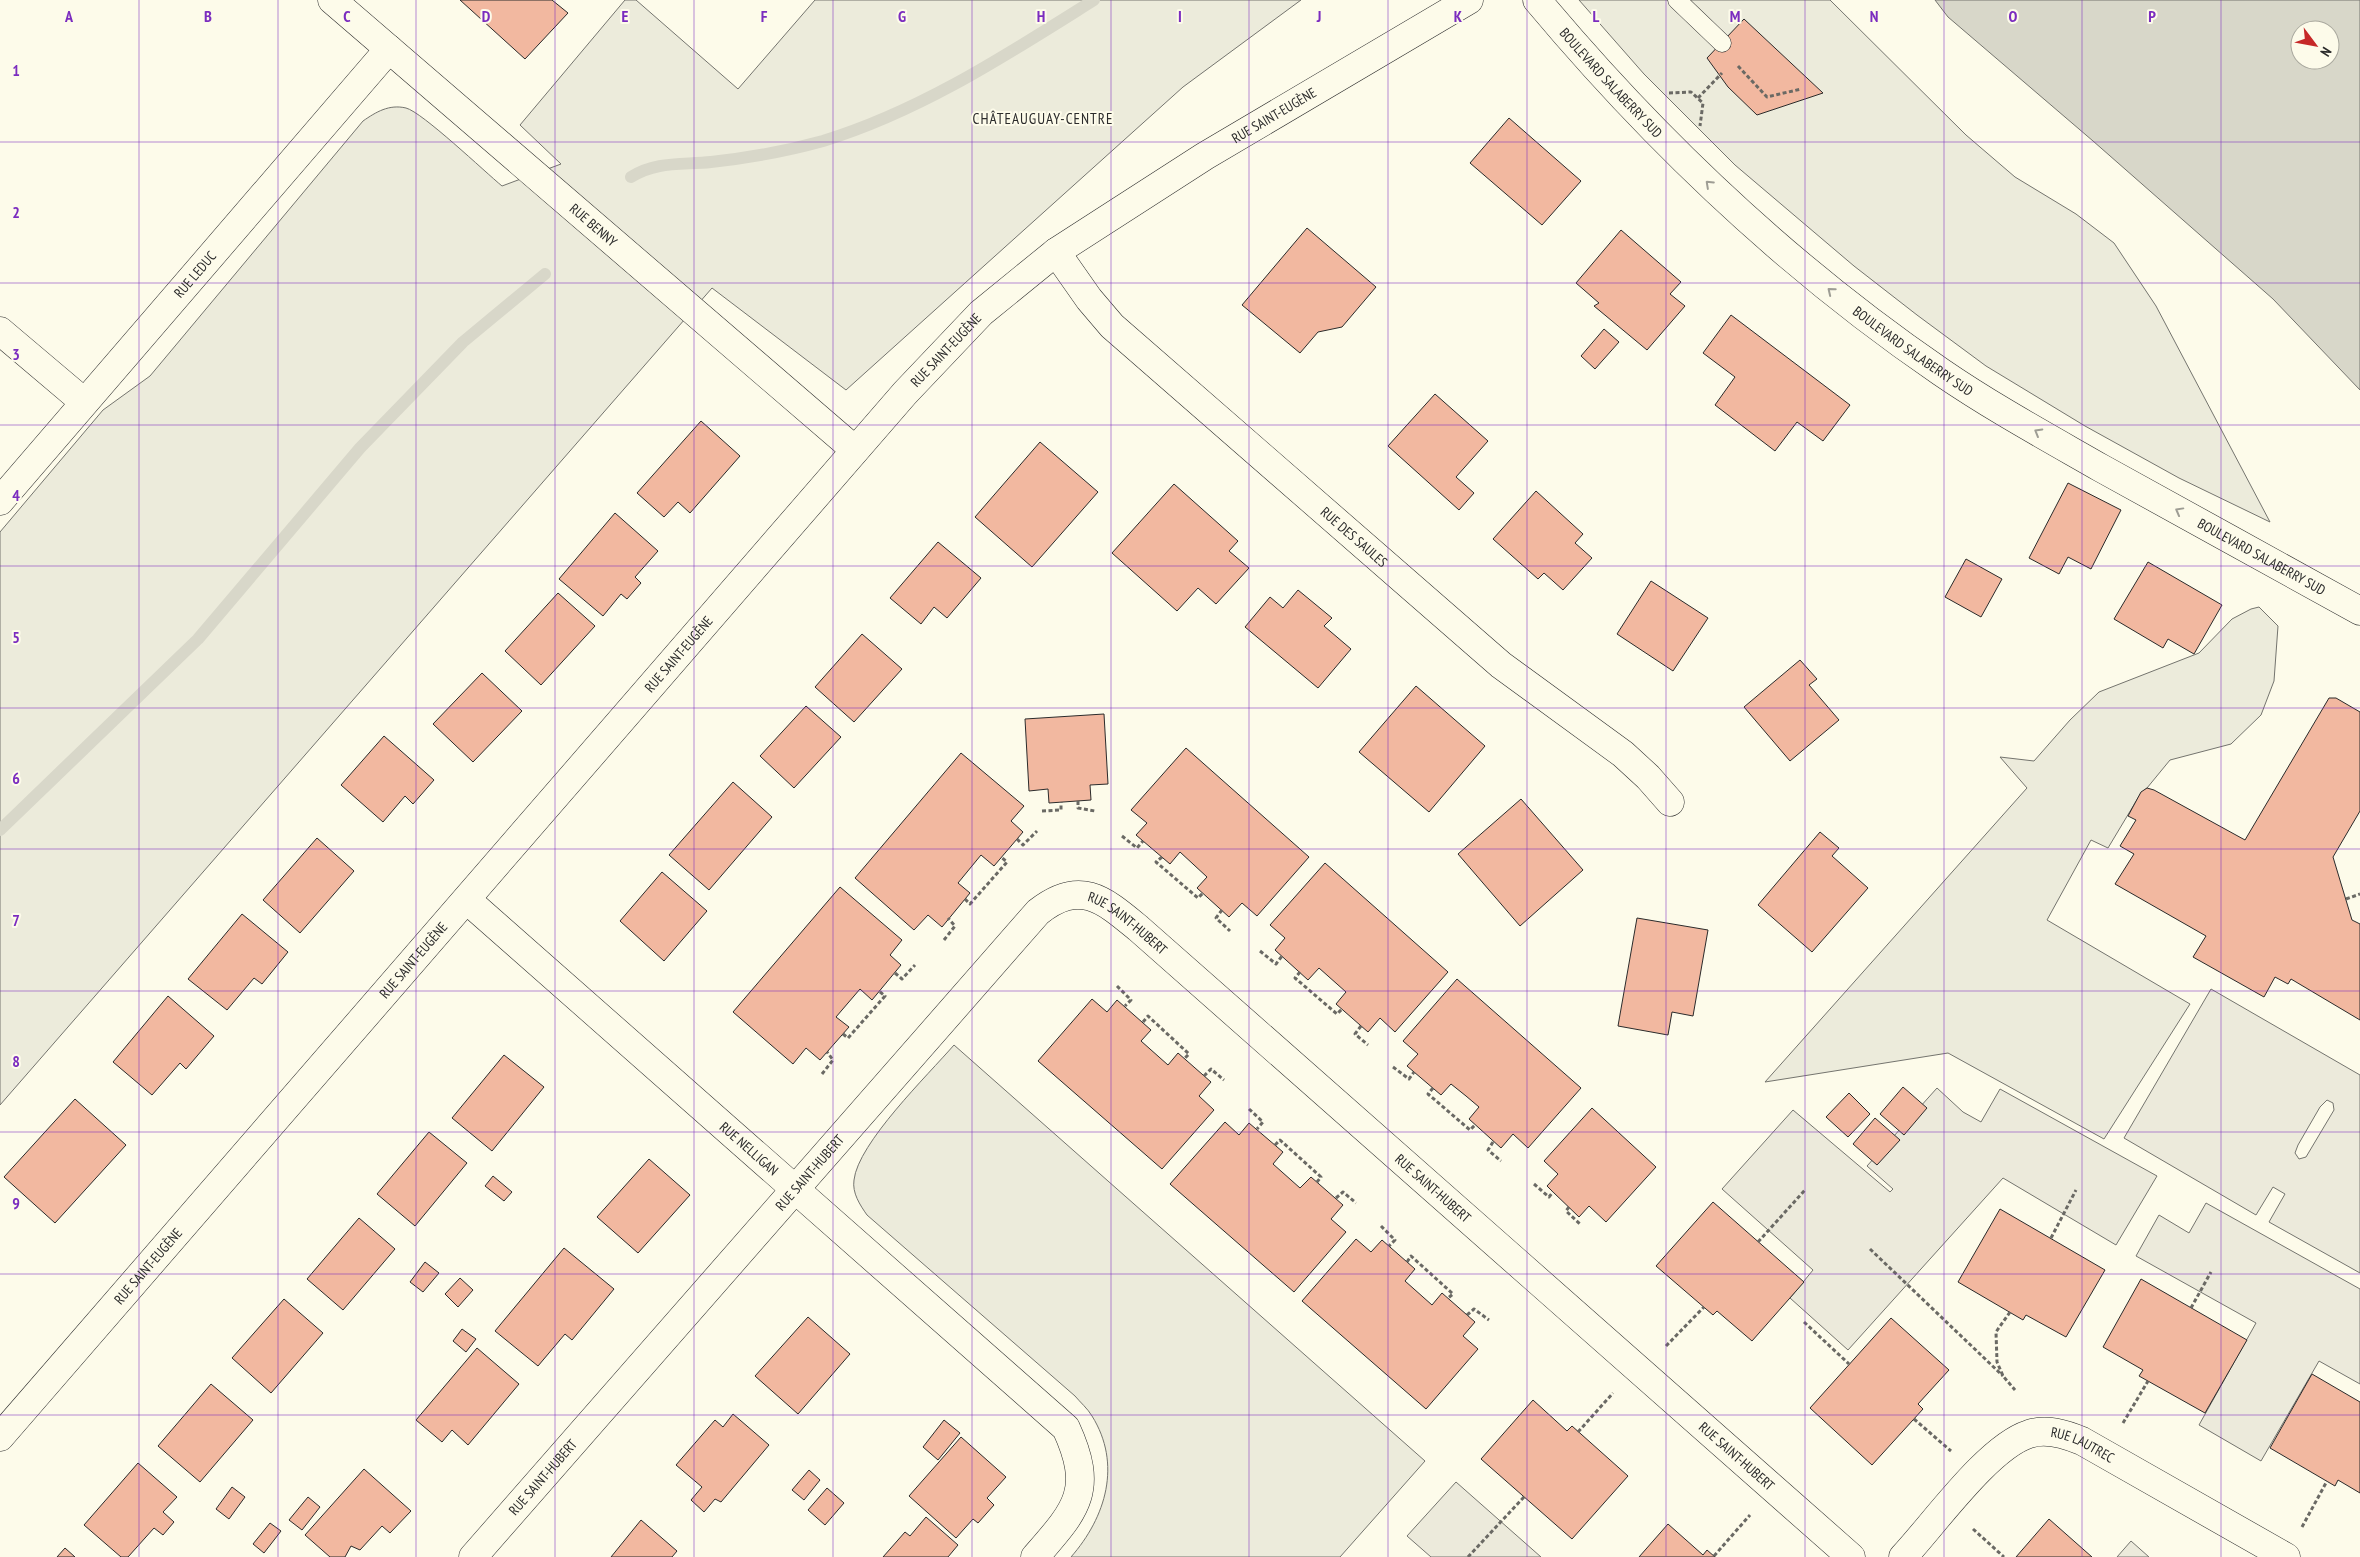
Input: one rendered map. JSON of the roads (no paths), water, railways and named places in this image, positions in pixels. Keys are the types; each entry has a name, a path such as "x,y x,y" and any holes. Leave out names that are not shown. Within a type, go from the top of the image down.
{"street":[{"name":"RUE BENNY","path":"332,0 855,450"},
{"name":"RUE SAINT-EUGÈNE","path":"0,1437 855,450 905,393 982,313 1015,283 1056,252 1206,156 1469,0"},
{"name":"BOULEVARD SALABERRY SUD","path":"1537,0 1629,105 1678,154 1784,252 1896,340 1980,398 2360,611"},
{"name":"RUE LEDUC","path":"0,501 389,49"},
{"name":"RUE DES SAULES","path":"1056,252 1088,299 1112,326 1501,665 1623,754 1648,777 1670,802"},
{"path":"0,331 84,402"},
{"name":"RUE SAINT-HUBERT","path":"473,1557 794,1188 1038,912 1062,897 1078,894 1110,904 1138,928 1851,1557"},
{"name":"RUE NELLIGAN","path":"467,900 1066,1428 1075,1447 1080,1469 1081,1487 1075,1507 1062,1526 1035,1557"},
{"name":"RUE LAUTREC","path":"1904,1557 1997,1452 2030,1433 2044,1432 2064,1434 2082,1441 2286,1557"}],"lane":[{"path":"1677,0 1722,43"}],"waterway":[{"path":"631,177 650,168 660,166 725,160 781,151 823,141 859,129 895,114 963,80 1094,0"},
{"path":"0,830 198,639 360,448 463,342 545,274"}],"district":[{"name":"CHÂTEAUGUAY-CENTRE","path":"1043,119"}]}
